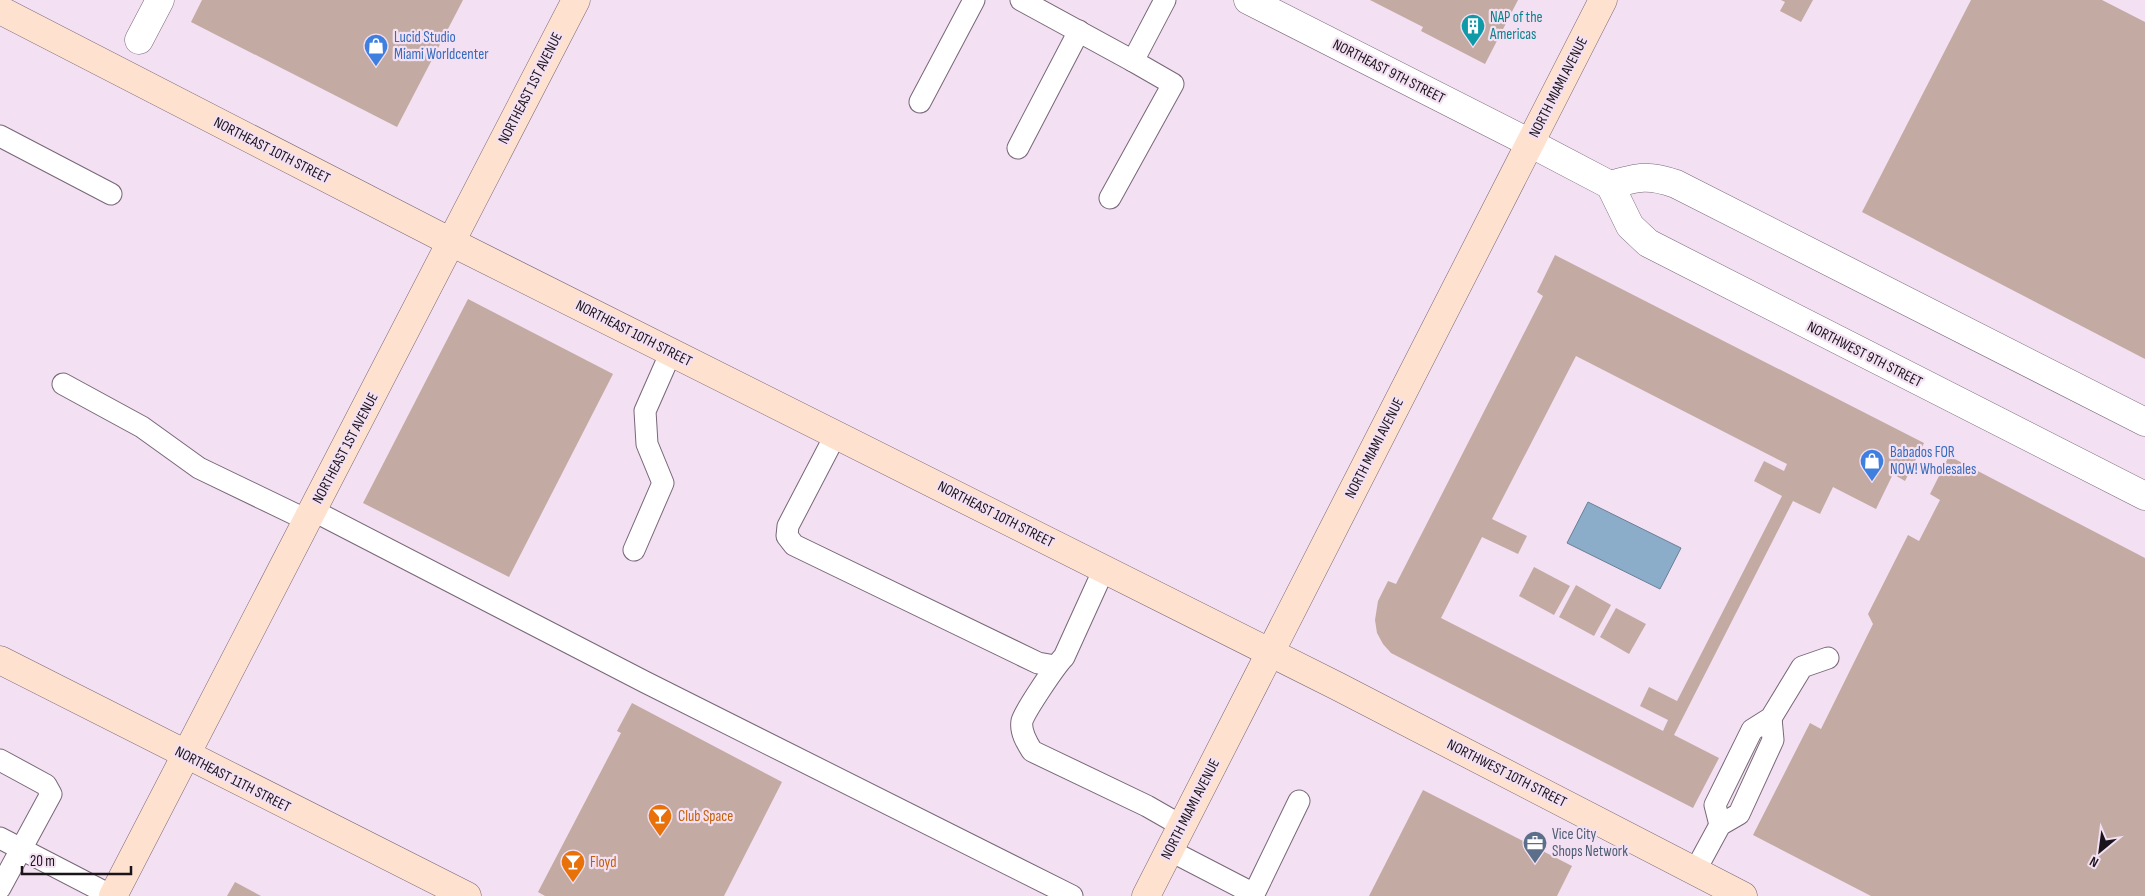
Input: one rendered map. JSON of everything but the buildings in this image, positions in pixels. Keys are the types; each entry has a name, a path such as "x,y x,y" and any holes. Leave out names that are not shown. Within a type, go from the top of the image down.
{"street":[{"path":"139,40 160,0"},
{"name":"NORTHEAST 1ST AVENUE","path":"113,896 576,0"},
{"name":"NORTHEAST 9TH STREET","path":"1248,0 1530,143"},
{"name":"NORTH MIAMI AVENUE","path":"1146,896 1603,0"},
{"name":"NORTHEAST 10TH STREET","path":"2,17 1270,652"},
{"path":"1530,143 1610,185 1639,176 1655,176 1676,184 2145,422"},
{"name":"NORTHWEST 9TH STREET","path":"1610,185 1630,226 1648,243 2145,496"},
{"name":"NORTHWEST 10TH STREET","path":"1270,652 1743,896"},
{"name":"NORTHEAST 11TH STREET","path":"0,660 467,896"}],"lane":[{"path":"920,102 974,0"},
{"path":"1021,0 1173,84 1110,198"},
{"path":"1133,61 1165,0"},
{"path":"1018,148 1079,31"},
{"path":"0,136 111,194"},
{"path":"634,550 663,483 647,444 645,411 671,352"},
{"path":"63,384 142,427 199,468 310,515 1072,896"},
{"path":"836,434 788,526 788,536 794,545 1038,663 1055,666"},
{"path":"1104,569 1064,657 1055,666 1022,721 1024,735 1032,751 1147,806 1182,826"},
{"path":"1695,871 1720,825 1715,805 1752,730 1770,718 1802,667 1828,658"},
{"path":"0,760 46,785 51,794 0,888"},
{"path":"1169,850 1254,894 1299,801"},
{"path":"0,838 113,896"}],"water":[{"path":"1588,502 1681,548 1660,589 1567,543"}],"place":[{"name":"NAP of the Americas","path":"1473,47"},
{"name":"Lucid Studio Miami Worldcenter","path":"376,67"},
{"name":"Babados FOR NOW! Wholesales","path":"1872,482"},
{"name":"Club Space","path":"660,837"},
{"name":"Vice City Shops Network","path":"1535,864"},
{"name":"Floyd","path":"573,883"}]}
